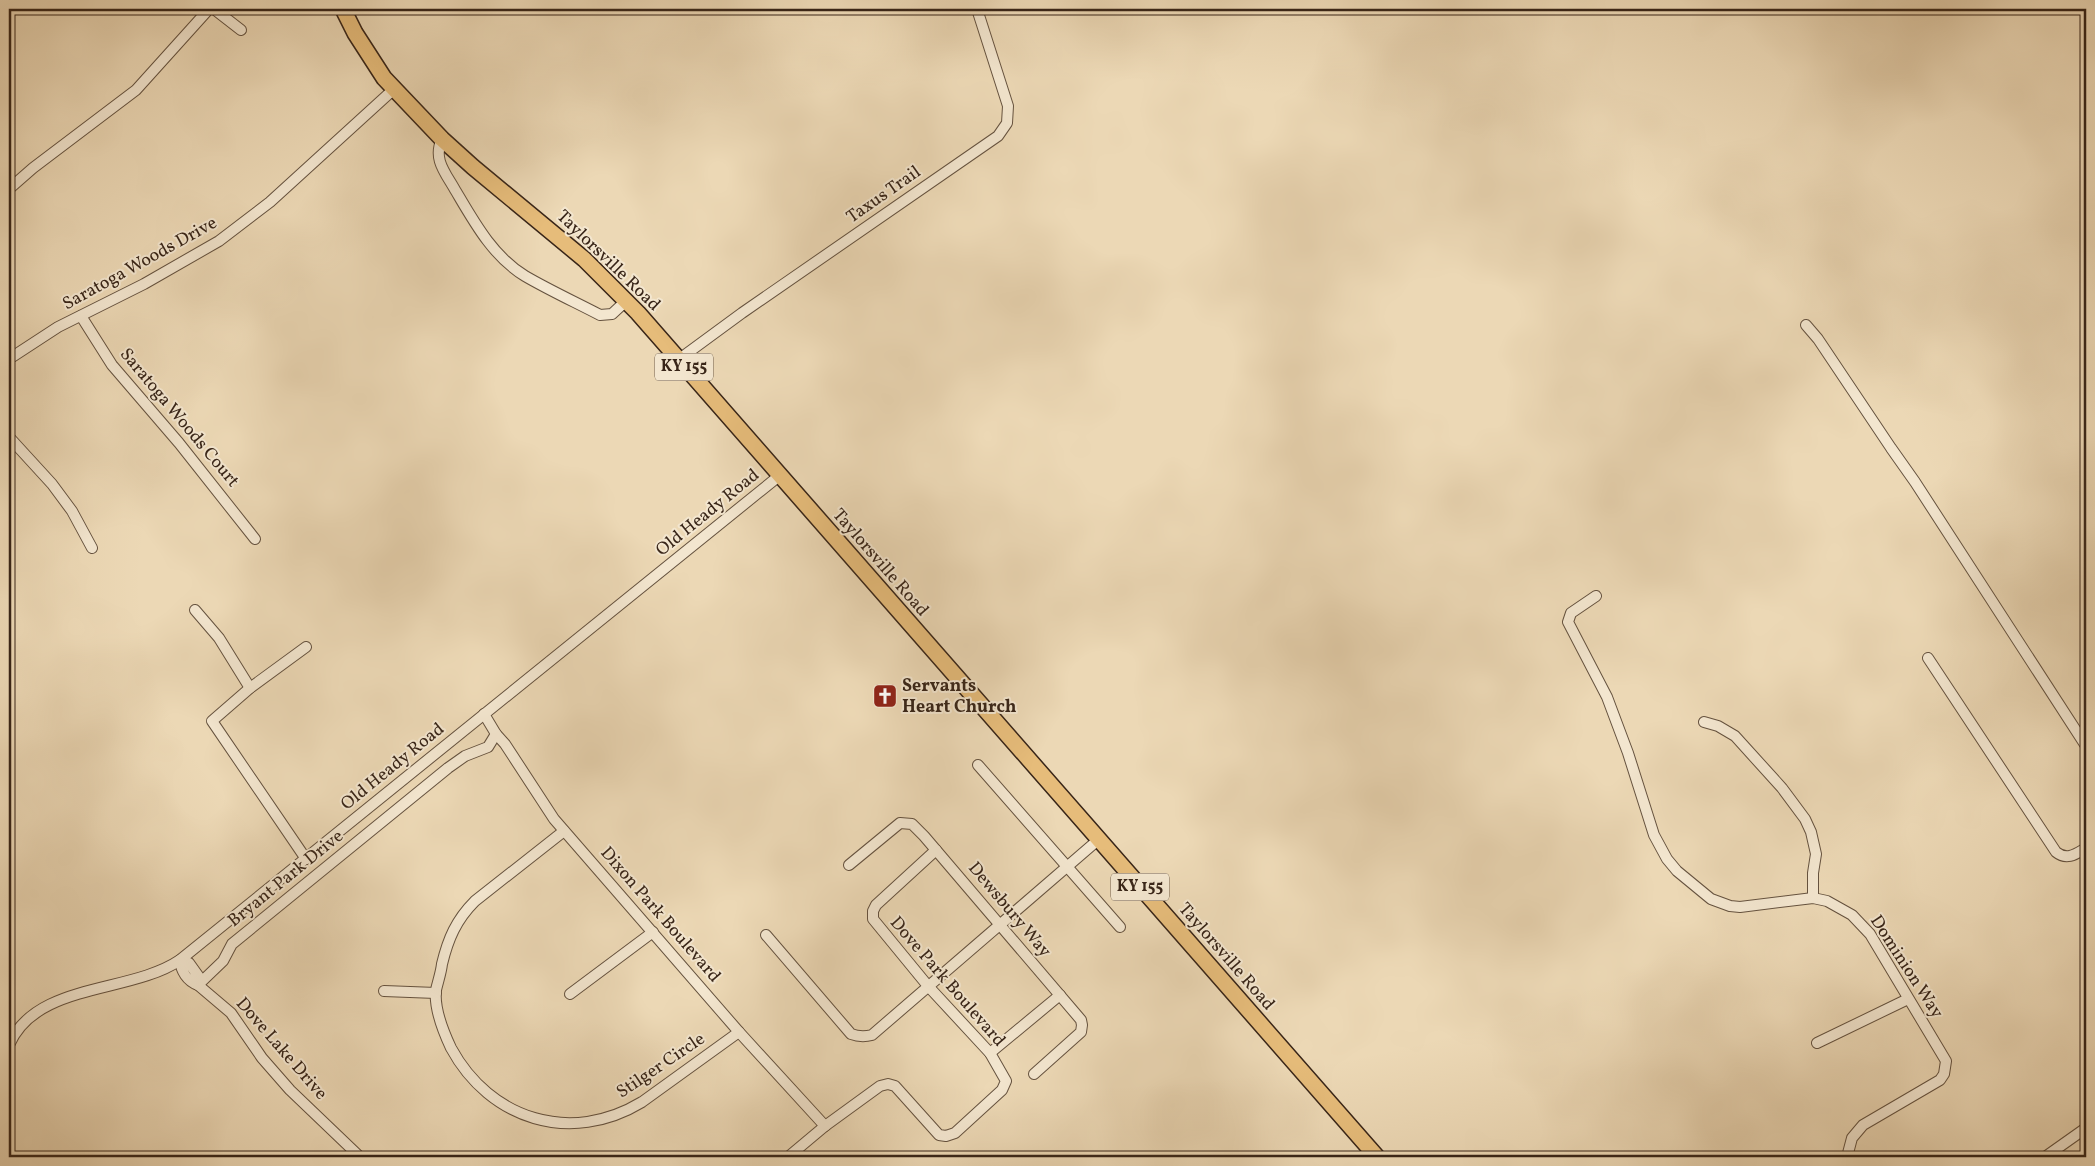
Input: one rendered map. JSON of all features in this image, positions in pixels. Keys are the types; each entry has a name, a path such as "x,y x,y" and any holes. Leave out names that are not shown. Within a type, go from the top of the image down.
{"main road":[{"name":"Taylorsville Road","path":"343,9 374,64 394,89 473,168 566,242 626,301 1377,1157"}],"street":[{"path":"9,189 33,168 136,90 209,9"},
{"path":"214,9 241,30"},
{"name":"Taxus Trail","path":"678,360 1003,131 1007,123 1008,106 977,9"},
{"name":"Saratoga Woods Drive","path":"9,359 58,327 193,257 245,222 284,190 394,89"},
{"path":"442,139 438,152 441,166 478,229 510,263 525,276 600,315 612,314 626,301"},
{"name":"Saratoga Woods Court","path":"81,316 112,365 179,443 255,538"},
{"path":"1806,325 1915,482 2086,746"},
{"path":"9,437 52,484 72,511 92,548"},
{"name":"Old Heady Road","path":"9,1045 22,1024 43,1008 86,992 160,972 180,960 779,476"},
{"name":"Dominion Way","path":"1596,596 1571,613 1568,622 1607,697 1628,753 1654,835 1667,859 1692,885 1711,899 1730,906 1740,907 1813,898 1840,907 1862,924 1946,1061 1944,1074 1933,1085 1863,1125 1852,1138 1847,1157"},
{"path":"195,610 219,638 250,688"},
{"path":"306,647 250,688 212,721 306,859"},
{"path":"1928,658 2056,852 2063,857 2070,857 2086,848"},
{"name":"Dixon Park Boulevard","path":"484,714 540,799 564,831 739,1032 825,1126"},
{"path":"1704,722 1718,726 1735,736 1792,800 1805,819 1811,832 1816,854 1813,873 1813,898"},
{"name":"Bryant Park Drive","path":"198,984 224,961 232,944 448,768 465,756 488,747 496,734"},
{"path":"978,765 1120,927"},
{"name":"Dewsbury Way","path":"849,865 900,823 912,824 936,850 1081,1020 1081,1032 1034,1074"},
{"name":"Stilger Circle","path":"564,831 474,901 462,914 447,943 436,993 441,1023 463,1069 484,1091 512,1110 530,1118 564,1124 596,1120 627,1111 739,1032"},
{"path":"766,935 846,1028 858,1037 872,1035 1098,840"},
{"name":"Dove Park Boulevard","path":"788,1157 825,1126 880,1086 888,1084 900,1090 939,1135 946,1136 955,1133 1002,1090 1006,1081 990,1053 928,986 879,929 873,919 873,912 876,906 936,850"},
{"path":"570,994 653,932"},
{"name":"Dove Lake Drive","path":"180,960 189,963 199,977 198,984 231,1013 262,1058 290,1090 360,1157"},
{"path":"384,991 436,993"},
{"path":"990,1053 1060,995"},
{"path":"1817,1043 1908,998"},
{"path":"2045,1157 2086,1128"}],"place":[{"name":"Servants Heart Church","path":"885,696"}]}
